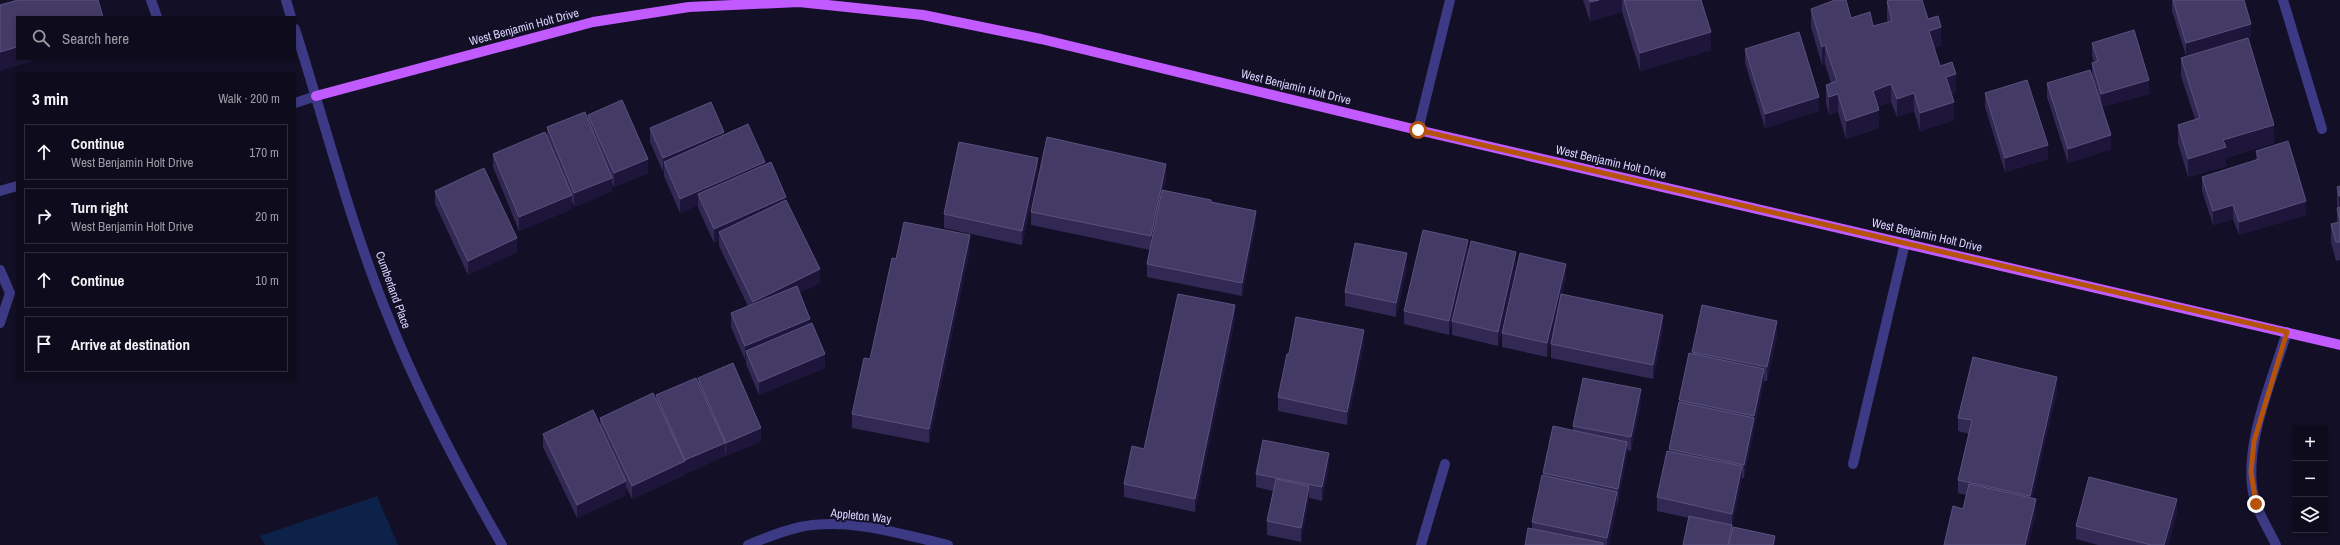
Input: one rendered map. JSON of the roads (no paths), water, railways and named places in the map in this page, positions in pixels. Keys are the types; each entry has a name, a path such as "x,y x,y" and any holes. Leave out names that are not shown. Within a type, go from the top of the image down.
{"main road":[{"name":"West Benjamin Holt Drive","path":"316,96 593,22 688,7 799,2 931,16 1041,39 1418,130 2340,345"}],"street":[{"path":"151,0 156,16"},
{"path":"286,0 291,16"},
{"path":"1418,130 1450,0"},
{"path":"2282,0 2322,129"},
{"name":"Cumberland Place","path":"296,32 359,235 389,320 423,399 502,545"},
{"name":"West Benjamin Holt Drive","path":"296,103 316,96"},
{"path":"0,191 16,186"},
{"path":"1853,464 1905,243"},
{"path":"0,270 10,293 0,323"},
{"path":"2276,545 2256,504 2251,472 2254,441 2287,332"},
{"path":"1421,545 1445,464"},
{"name":"Appleton Way","path":"748,545 777,533 801,527 830,524 879,528 948,545"}],"water":[{"path":"377,496 398,545 265,545 260,536"}]}
